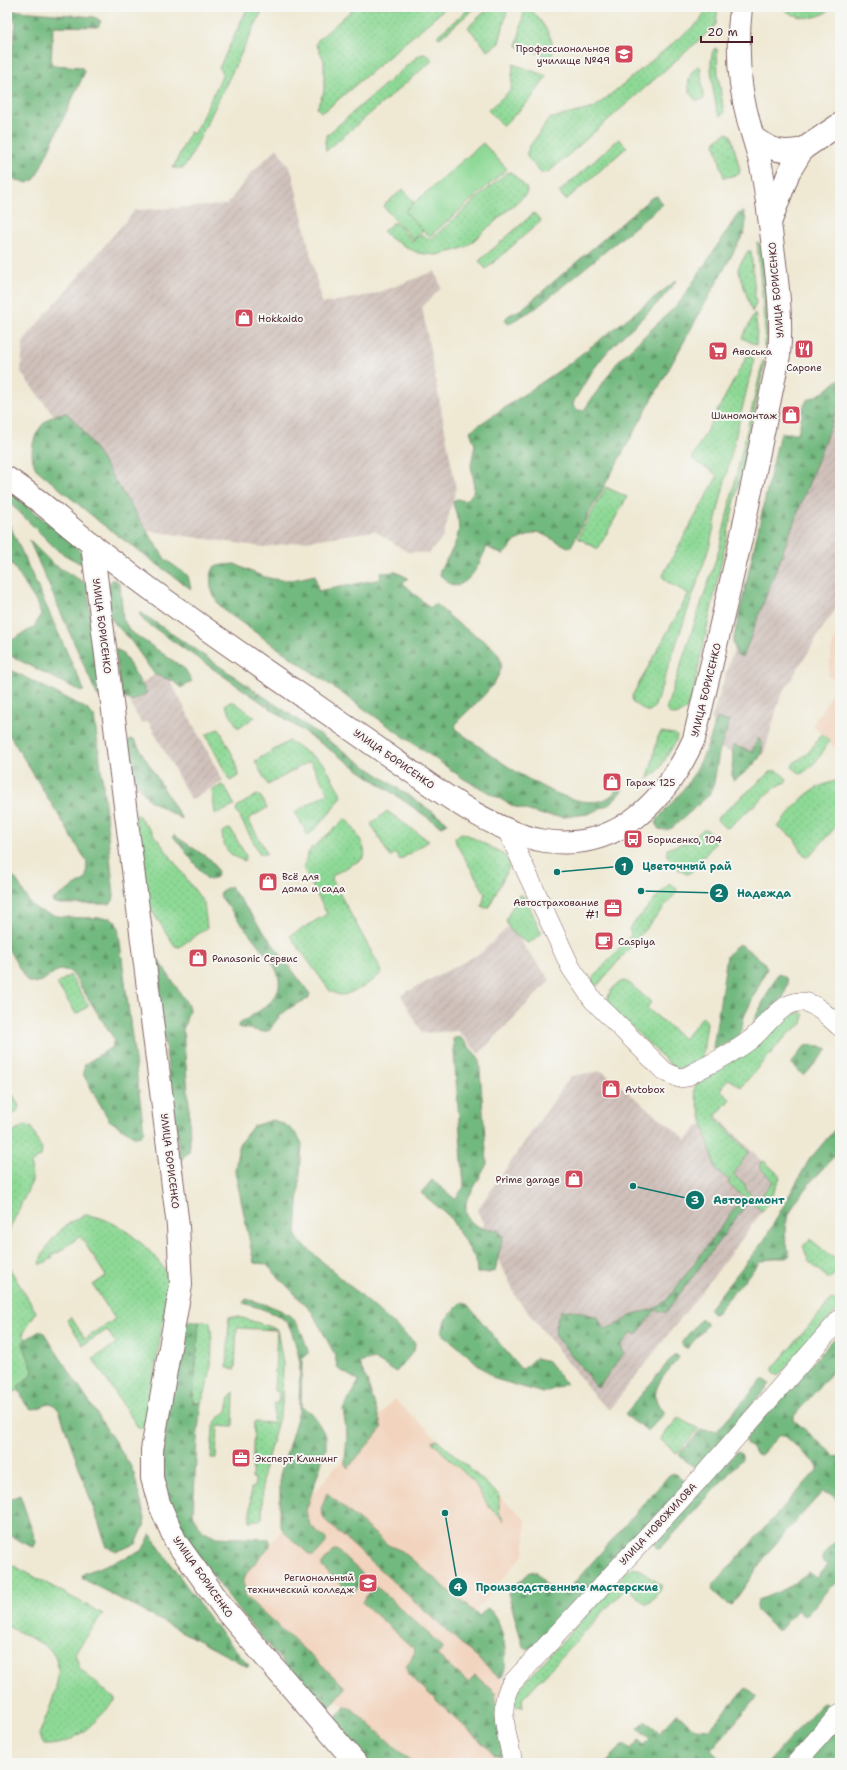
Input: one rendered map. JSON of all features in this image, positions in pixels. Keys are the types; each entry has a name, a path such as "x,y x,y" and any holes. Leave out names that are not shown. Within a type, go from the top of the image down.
{"main road":[{"name":"УЛИЦА БОРИСЕНКО","path":"7,478 21,486 92,544 166,600 452,800 507,830 544,841 567,842 594,839 624,827 650,805 670,782 681,765 694,739 743,532 779,356 780,326 775,266 763,172 748,118 740,74 739,39 742,7"},
{"path":"770,223 789,172 802,149 840,124"},
{"path":"754,138 767,147 780,151 802,149"},
{"name":"УЛИЦА БОРИСЕНКО","path":"92,544 178,1226 181,1284 156,1420 152,1450 152,1478 159,1503 176,1542 240,1628 356,1763"}],"street":[{"path":"507,830 571,968 593,1000 664,1071 679,1078 686,1077 750,1040 782,1010 796,1003 803,1002 815,1007 840,1027"},
{"name":"УЛИЦА НОВОЖИЛОВА","path":"513,1763 504,1712 506,1693 512,1683 698,1481 840,1319"},
{"path":"796,1763 840,1713"}],"shaded area":[{"path":"277,148 292,172 322,304 375,294 435,271 441,288 422,307 456,489 443,537 429,553 407,552 375,531 264,547 143,530 21,373 23,341 135,210 227,205 249,175"},
{"path":"840,384 840,604 827,621 780,698 764,753 756,760 722,749 711,720 732,655 827,397"},
{"path":"840,624 840,753 813,725 839,682 828,676 832,647"},
{"path":"164,669 223,781 191,800 148,721 141,723 125,694"},
{"path":"509,926 550,980 479,1054 458,1031 422,1033 401,995 481,953"},
{"path":"602,1071 687,1140 696,1128 717,1116 777,1176 765,1208 609,1410 597,1399 516,1297 477,1210 571,1076"},
{"name":"Региональный технический колледж","path":"394,1399 526,1520 524,1554 454,1636 504,1682 507,1763 402,1763 227,1595"}],"green space":[{"path":"248,7 264,7 189,160 183,168 173,168 190,132 194,134 223,74 219,68"},
{"path":"355,7 447,7 326,110 321,112 317,108 324,91 324,60 316,44 318,40"},
{"path":"471,7 476,7 440,38 438,37 438,35"},
{"path":"490,7 508,7 499,43 488,51 468,27"},
{"path":"525,7 529,7 547,30 552,43 552,58 517,46"},
{"path":"707,7 718,7 716,24 714,27 550,171 546,173 541,172 527,157 529,147 549,119 594,108 700,21"},
{"path":"782,7 832,7 821,15 807,18 793,15"},
{"path":"7,10 94,17 101,21 98,27 55,26 53,29 51,62 53,65 81,67 84,70 84,74 35,179 27,183 7,177 7,87 16,23 14,20 7,18"},
{"path":"715,48 717,49 718,75 724,113 721,116 717,111 711,69 712,53"},
{"path":"423,54 428,55 433,60 326,151 325,142 327,135 418,56"},
{"path":"513,64 547,76 530,100 503,126 488,110 511,90"},
{"path":"698,66 700,67 704,99 697,101 690,93 688,84 691,74"},
{"path":"727,133 731,135 740,170 739,174 724,178 715,144 717,139"},
{"path":"619,139 627,147 566,200 559,192"},
{"path":"483,143 507,169 429,237 405,211"},
{"path":"511,172 526,187 527,191 525,195 466,247 436,255 418,253 391,239 383,231 393,223 396,223 413,241 421,234 431,239 506,173"},
{"path":"403,189 414,202 405,211 423,230 413,240 383,206"},
{"path":"657,196 663,204 536,308 508,324 505,319 509,315 522,309 651,198"},
{"path":"743,211 746,222 744,233 570,548 538,532 517,540 503,555 487,547 478,565 468,579 457,586 450,584 440,575 440,570 454,546 458,533 458,520 453,501 457,499 465,501 473,493 474,482 471,465 475,445 470,431 566,366 677,280 653,308 617,341 594,368 574,401 573,406 575,408 584,410 619,360 682,299 738,214"},
{"path":"534,213 541,221 486,269 479,261"},
{"path":"757,242 762,245 768,331 767,345 764,346 765,329"},
{"path":"748,251 751,251 756,304 752,312 738,268"},
{"path":"755,313 757,328 756,345 742,338"},
{"path":"747,356 754,359 709,548 655,706 650,711 646,711 633,703 632,696 688,595 666,581 663,577 664,573 717,477 713,472 693,459 693,456"},
{"path":"763,361 765,362 691,702 683,712 672,715 666,709 719,550"},
{"path":"840,380 840,401 743,657 737,655 733,642 779,437 782,433 798,433 804,406 807,400 824,392"},
{"path":"67,413 82,429 165,559 188,576 191,589 102,524 36,469 32,451 37,432 50,418 58,414"},
{"path":"606,487 627,497 598,549 578,538"},
{"path":"7,490 78,548 81,552 82,563 79,563 58,551 13,506 7,502"},
{"path":"7,519 84,690 82,692 7,654 7,643 34,627 41,615 38,605 7,556"},
{"path":"29,540 53,564 87,584 101,697 97,695"},
{"path":"235,564 254,573 280,580 290,580 315,575 318,591 381,579 380,573 396,572 408,578 403,583 430,608 435,603 458,623 492,647 500,659 501,666 495,681 486,693 458,721 455,726 458,731 489,754 530,780 573,799 592,802 608,798 620,784 622,791 610,804 588,814 565,817 543,815 515,807 464,779 225,611 217,601 212,590 212,572 215,566"},
{"path":"112,580 116,580 120,584 123,619 130,631 185,669 192,681 181,688 173,681 155,675 131,641 110,618 108,584"},
{"path":"140,612 447,823 443,827 440,826 144,621 140,615"},
{"path":"115,649 122,652 147,693 132,701 126,699 121,694"},
{"path":"7,668 87,709 94,716 102,775 114,896 113,901 110,904 60,904 53,902 52,900 86,879 87,862 7,731"},
{"path":"230,702 234,702 255,717 238,728 225,705"},
{"path":"717,718 729,722 719,753 713,788 708,796 672,828 665,830 659,829 656,825 657,820 678,796 693,775 711,738"},
{"path":"219,728 236,762 238,776 230,781 206,735"},
{"path":"661,732 674,734 677,736 676,741 658,771 648,779 658,737"},
{"path":"822,734 829,741 814,764 801,774 792,767 794,763 809,752"},
{"path":"758,737 762,750 757,761 737,779 733,780 733,745 752,752"},
{"path":"130,739 135,741 182,819 149,800 134,779 127,743"},
{"path":"289,741 324,764 342,796 329,814 308,836 295,812 328,793 310,761 268,785 255,761"},
{"path":"772,771 778,771 787,779 786,782 774,788 729,827 725,828 717,820 718,817"},
{"path":"840,780 840,822 811,855 807,857 804,855 794,838 778,827 791,810 811,791"},
{"path":"221,785 225,787 234,806 217,814 215,813 212,791"},
{"path":"257,795 261,797 267,808 248,819 266,851 266,854 260,854 236,810 238,806"},
{"path":"387,811 429,841 400,860 395,853 390,857 371,824"},
{"path":"137,814 162,845 204,903 207,928 179,947 175,946 148,905 135,817"},
{"path":"345,819 349,821 360,839 364,849 364,858 333,875 332,880 382,971 380,975 364,986 342,995 330,991 290,936 327,914 303,868 309,851"},
{"path":"229,829 232,831 246,856 244,861 231,854 225,847 222,832"},
{"path":"704,829 708,830 716,839 716,842 691,872 687,874 670,861 667,849 687,842"},
{"path":"461,833 466,834 500,852 505,856 510,865 489,907 485,908 482,906 485,893 456,843 455,838"},
{"path":"174,835 211,860 218,872 217,876 211,880 207,879 173,836"},
{"path":"10,874 17,881 33,906 40,911 70,917 111,918 115,921 118,927 144,1131 140,1136 137,1137 132,1135 109,1120 83,1074 85,1064 112,1047 114,1039 72,973 66,970 60,970 40,982 34,983 27,981 7,947 7,876"},
{"path":"669,884 677,889 676,893 598,985 594,985 591,980 631,935 629,929 630,927"},
{"path":"230,886 310,994 308,999 282,1014 270,1030 264,1032 238,1027 238,1025 272,1000 277,993 279,985 278,975 273,964 220,896 221,891"},
{"path":"519,895 522,895 526,899 541,932 536,939 528,943 514,934 506,919"},
{"path":"740,944 764,962 767,968 744,1017 740,1036 714,1050 713,1048 727,956 736,946"},
{"path":"154,959 158,959 188,1005 189,1010 183,1030 189,1104 190,1144 189,1152 180,1161"},
{"path":"778,973 786,978 788,983 783,998 755,1023 754,1020"},
{"path":"70,975 89,1006 76,1014 57,984"},
{"path":"624,981 629,983 651,1002 647,1008 684,1039 703,1016 707,1023 702,1059 690,1067 675,1069 607,1004 608,997 612,990 617,984"},
{"path":"801,1012 804,1015 802,1024 789,1033 741,1087 729,1079 721,1088 721,1091 730,1099 715,1117 749,1152 733,1175 744,1183 747,1191 758,1200 773,1181 760,1168 760,1163 764,1161 779,1175 780,1178 767,1205 762,1211 728,1184 730,1181 717,1171 694,1090 697,1082 755,1047 791,1015"},
{"path":"457,1037 461,1038 479,1058 487,1164 466,1202 466,1211 468,1218 475,1225 482,1228 498,1230 503,1236 495,1271 487,1273 477,1273 476,1260 449,1216 421,1193 432,1180 455,1199 464,1187 453,1039"},
{"path":"812,1045 828,1049 804,1076 791,1063 805,1046"},
{"path":"7,1084 19,1106 17,1112 7,1117"},
{"path":"273,1120 294,1132 302,1144 296,1235 299,1241 415,1343 414,1351 396,1372 374,1359 359,1363 367,1381 382,1428 348,1468 345,1464 347,1434 343,1410 359,1381 338,1369 334,1353 312,1312 266,1264 254,1263 235,1171 239,1144 253,1126"},
{"path":"840,1123 840,1150 815,1177 791,1209 785,1231 790,1256 787,1258 773,1258 760,1262 715,1314 713,1314 709,1309 765,1239 809,1160"},
{"path":"26,1125 31,1127 42,1150 41,1156 31,1163 32,1181 7,1235 7,1136"},
{"path":"746,1198 749,1201 666,1312 656,1309 637,1334 631,1333 621,1346 624,1353 599,1387 596,1386 556,1336 556,1323 561,1311 572,1310 598,1317 603,1328 605,1329 622,1322 633,1314 654,1309 667,1300 741,1200"},
{"path":"85,1215 97,1217 110,1222 134,1237 156,1258 170,1279 146,1423 144,1427 141,1428 137,1426 93,1359 116,1344 107,1330 83,1345 67,1320 71,1317 85,1339 115,1319 93,1285 106,1276 80,1236 58,1253 57,1252 51,1255 53,1258 40,1265 39,1263 47,1247 57,1234 70,1223"},
{"path":"810,1239 836,1260 840,1257 840,1269 829,1279 809,1262 803,1246"},
{"path":"7,1264 36,1312 23,1334 50,1380 7,1394"},
{"path":"246,1299 273,1307 292,1317 300,1329 308,1351 308,1354 302,1359 301,1407 312,1413 326,1436 326,1448 306,1511 310,1525 326,1539 326,1543 315,1555 311,1556 287,1535 280,1526 280,1475 299,1411 300,1363 297,1349 290,1328 285,1320 267,1311 243,1303"},
{"path":"831,1300 834,1300 839,1305 839,1308 778,1376 773,1371 773,1368"},
{"path":"462,1302 467,1304 520,1368 523,1369 535,1358 548,1361 566,1384 543,1393 495,1379 442,1333 445,1320"},
{"path":"229,1317 239,1317 277,1329 283,1364 282,1406 263,1475 262,1518 259,1520 250,1521 251,1488 254,1488 255,1478 252,1478 254,1422 273,1423 274,1403 278,1403 279,1392 274,1391 277,1330 237,1328 235,1369 227,1368"},
{"path":"701,1319 707,1322 707,1325 688,1348 686,1348 682,1345 682,1342"},
{"path":"189,1321 199,1321 193,1403 201,1403 197,1440 193,1514 203,1531 214,1537 269,1539 270,1546 247,1572 244,1579 245,1596 344,1686 344,1690 327,1710 323,1709 242,1615 184,1537 168,1498 162,1474 163,1450 169,1406 186,1324"},
{"path":"199,1321 210,1322 212,1353 210,1374 205,1394 201,1403 193,1403"},
{"path":"40,1331 44,1333 130,1465 134,1474 145,1519 144,1526 136,1544 117,1551 107,1547 59,1410 51,1403 32,1409 26,1405 24,1401 18,1386 31,1376 33,1371 23,1344 25,1340"},
{"path":"840,1332 840,1363 794,1416 794,1420 836,1457 840,1456 840,1503 832,1495 822,1492 770,1550 734,1602 731,1605 727,1604 712,1590 713,1585 817,1470 818,1466 784,1435 779,1435 761,1455 757,1454 746,1443 745,1439"},
{"path":"675,1354 678,1359 663,1377 656,1391 658,1404 664,1411 664,1414 648,1431 626,1416 626,1413"},
{"path":"762,1380 765,1380 770,1384 696,1470 680,1456 680,1453 701,1430 717,1431"},
{"path":"234,1392 233,1427 218,1426 216,1458 211,1458 213,1429 216,1421 227,1411 230,1397"},
{"path":"678,1418 699,1429 677,1454 660,1439"},
{"path":"436,1440 439,1441 499,1495 499,1512 504,1521 489,1507 473,1481 432,1442"},
{"path":"737,1451 742,1455 742,1459 661,1548 658,1549 652,1542"},
{"path":"674,1473 684,1481 684,1486 532,1648 527,1649 523,1646 508,1593 530,1572 536,1571 547,1586 566,1592 669,1475"},
{"path":"327,1493 388,1545 402,1551 479,1616 487,1608 492,1613 501,1629 504,1640 506,1661 505,1670 502,1677 498,1677 324,1519 321,1509"},
{"path":"20,1495 36,1542 34,1547 7,1534 7,1500"},
{"path":"151,1534 212,1622 249,1665 248,1667 83,1579 82,1575 85,1573 142,1551"},
{"path":"840,1535 840,1580 829,1588 807,1615 804,1616 797,1610 780,1630 776,1630 757,1611 756,1606 759,1600 787,1588 809,1572 817,1578 828,1565 821,1559"},
{"path":"334,1550 337,1550 365,1576 365,1579 354,1592 351,1593 322,1567 322,1564"},
{"path":"7,1562 103,1614 75,1653 80,1669 116,1700 93,1724 66,1742 44,1745 39,1735 56,1690 58,1666 55,1656 48,1648 7,1626"},
{"path":"634,1567 661,1585 661,1589 649,1603 645,1603 627,1587 522,1699 523,1707 516,1706 512,1703 515,1693 628,1570"},
{"path":"377,1587 442,1646 443,1649 437,1655 468,1682 475,1675 495,1693 503,1753 501,1755 493,1753 408,1674 406,1667 415,1652 414,1649 363,1603 363,1600 374,1588"},
{"path":"746,1688 757,1697 711,1750 724,1763 605,1763 623,1745 626,1745 631,1749 639,1740 644,1745 650,1739 638,1728 646,1720 659,1733 677,1713 695,1729 708,1730"},
{"path":"825,1703 830,1708 829,1712 783,1763 768,1763 821,1704"},
{"path":"346,1706 350,1707 413,1763 370,1763 335,1724 335,1719"},
{"path":"840,1724 840,1763 806,1763"}],"place":[{"name":"Профессиональное училище №49","path":"624,54"},
{"name":"Hokkaido","path":"244,318"},
{"name":"Capone","path":"804,349"},
{"name":"Авоська","path":"718,351"},
{"name":"Шиномонтаж","path":"791,415"},
{"name":"Гараж 125","path":"612,782"},
{"name":"Борисенко, 104","path":"633,839"},
{"name":"Цветочный рай","path":"557,872"},
{"name":"Всё для дома и сада","path":"268,882"},
{"name":"Надежда","path":"641,891"},
{"name":"Автострахование #1","path":"613,908"},
{"name":"Caspiya","path":"604,941"},
{"name":"Panasonic Сервис","path":"198,958"},
{"name":"Avtobox","path":"611,1089"},
{"name":"Prime garage","path":"574,1179"},
{"name":"Авторемонт","path":"633,1186"},
{"name":"Эксперт Клининг","path":"241,1458"},
{"name":"Производственные мастерские","path":"445,1513"},
{"name":"Региональный технический колледж","path":"368,1583"}]}
